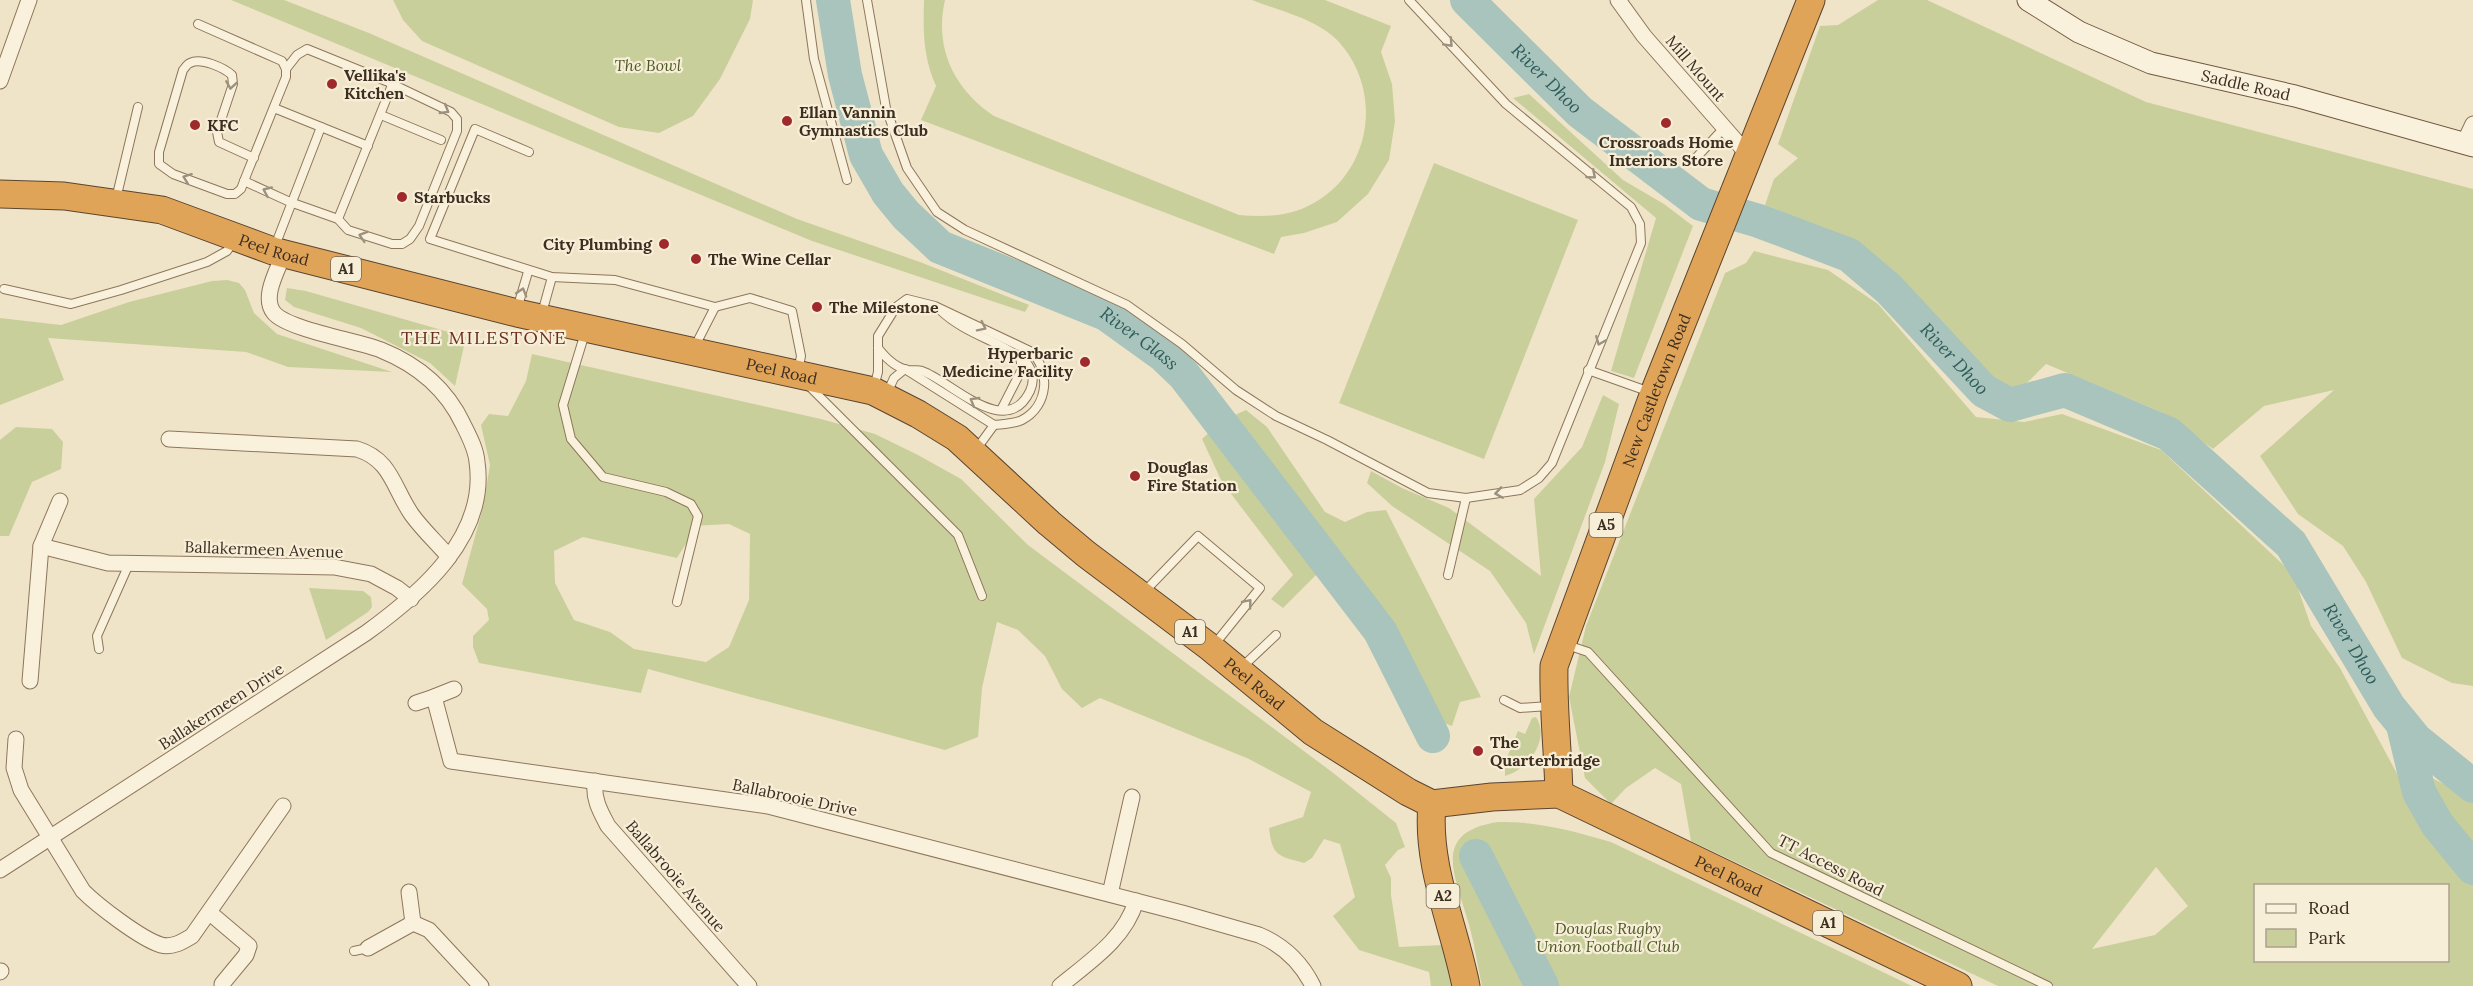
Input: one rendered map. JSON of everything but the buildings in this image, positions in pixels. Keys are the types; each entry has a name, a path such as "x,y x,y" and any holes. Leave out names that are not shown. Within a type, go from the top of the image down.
{"highway":[{"name":"New Castletown Road","path":"1559,794 1558,742 1553,706 1554,666 1654,393 1811,0"},
{"name":"Peel Road","path":"0,194 64,196 162,210 278,252 529,316 879,394 945,431 973,453 1049,523 1211,648 1313,732 1408,792 1438,803 1492,797 1559,794 1958,986"},
{"name":"A2","path":"1438,803 1430,821 1433,853 1466,986"}],"main road":[{"name":"Saddle Road","path":"2028,0 2079,32 2151,63 2295,96 2468,145"}],"street":[{"name":"Mill Mount","path":"1618,0 1644,36 1750,157"},
{"path":"0,81 26,7"},
{"path":"2468,145 2473,124"},
{"name":"Ballakermeen Drive","path":"0,870 366,633 411,599 449,556 463,536 476,499 477,461 471,440 452,402 433,381 412,366 352,340 285,322 273,313 269,300 278,252"},
{"path":"169,439 357,449 370,453 382,462 412,515 449,556"},
{"path":"30,681 41,546 60,501"},
{"name":"Ballakermeen Avenue","path":"41,546 108,563 334,567 371,574 397,588 411,599"},
{"path":"416,703 454,689"},
{"name":"Ballabrooie Drive","path":"434,697 451,761 768,806 1110,894 1259,935 1292,955 1313,986"},
{"path":"16,738 14,768 21,790 82,891 94,902 160,945 180,944 192,936 283,806"},
{"name":"Ballabrooie Avenue","path":"594,781 594,792 599,809 608,826 749,986"},
{"path":"1110,894 1132,797"},
{"path":"409,892 412,923"},
{"path":"1060,986 1108,948 1133,913 1136,901"},
{"path":"210,913 249,946 246,955 222,984"},
{"path":"361,949 412,923 429,930 481,986"}],"lane":[{"path":"806,0 814,59 847,180"},
{"path":"867,0 886,108 907,168 937,212 965,230 1127,305 1182,344 1236,390 1276,416 1328,440 1428,493 1466,498 1520,490 1539,478 1552,464 1641,243 1640,224 1631,207 1506,104 1409,0"},
{"path":"198,24 282,61 286,69"},
{"path":"242,185 338,219 348,230 392,244 402,244 410,239 420,226 458,131 457,119 451,112 386,81 307,49 297,55 286,69 274,108 254,158 242,185 235,194 227,194 173,174 159,164 159,152 183,70 190,62 200,62 225,69 232,75 233,84 217,136 219,142 226,147 254,158"},
{"path":"338,219 392,85"},
{"path":"115,202 138,107"},
{"path":"274,108 368,146"},
{"path":"381,115 441,140"},
{"path":"278,252 290,202 321,127"},
{"path":"1693,161 1724,128"},
{"path":"529,152 475,129 430,239 528,272 552,277 615,280 715,308 750,298 792,311 801,356 797,374 958,534 982,596"},
{"path":"4,289 71,304 207,262 227,251 236,237"},
{"path":"528,272 529,316"},
{"path":"529,316 552,277"},
{"path":"878,348 886,358 994,425 1020,421 1035,406 1045,388 1044,370 1040,361 1030,351 935,306 907,298 896,308 878,336 878,348 878,372 879,394"},
{"path":"879,394 904,369 921,371 988,409 1001,410 1016,407 1022,403 1031,389 1033,375 1030,366 1020,357 950,320 935,306"},
{"path":"692,352 715,308"},
{"path":"586,329 563,405 571,439 603,477 666,492 691,504 698,516 677,602"},
{"path":"1001,410 1022,369 1020,357"},
{"path":"1588,370 1654,393"},
{"path":"973,453 994,425"},
{"path":"1448,575 1466,498"},
{"path":"1141,595 1198,536 1260,588 1211,648"},
{"path":"99,649 97,636 129,564"},
{"path":"1238,671 1276,635"},
{"name":"TT Access Road","path":"1563,644 1588,652 1771,853 2048,986"},
{"path":"1504,700 1520,708 1553,706"}],"green space":[{"path":"231,0 284,0 369,33 797,219 920,262 1029,305 1025,312 812,241"},
{"name":"The Bowl","path":"393,0 753,0 750,19 720,79 693,116 659,133 619,127 422,41 403,20"},
{"path":"924,0 945,0 942,35 950,66 968,93 994,116 1239,215 1273,216 1306,207 1328,194 1345,176 1357,155 1364,133 1366,109 1362,85 1353,62 1338,41 1309,21 1252,0 1325,0 1391,26 1381,52 1392,84 1395,121 1389,160 1368,194 1337,222 1304,233 1281,237 1274,254 921,120 936,86 928,65 925,44"},
{"path":"1878,0 1927,0 2146,102 2473,189 2473,686 2452,683 2402,658 2366,582 2343,546 2298,514 2260,456 2334,390 2264,406 2213,449 2161,412 2046,364 2019,388 2006,388 1985,380 1878,266 1824,229 1765,205 1774,179 1798,158 1778,144 1820,26 1838,25"},
{"path":"1529,94 1623,180 1664,204 1693,226 1634,378 1611,371 1656,218 1513,98"},
{"path":"1434,163 1578,220 1484,459 1339,403"},
{"path":"1754,251 1828,270 1878,304 1976,417 2024,422 2062,414 2161,450 2293,574 2311,626 2340,668 2428,831 2473,881 2473,986 1998,986 1691,841 1681,784 1655,768 1626,788 1611,804 1585,778 1569,697 1586,626 1725,273 1746,263","holes":["2156,867 2188,906 2155,935 2092,949"]},
{"path":"227,280 239,283 245,290 254,313 277,334 392,372 288,367 246,352 48,338 64,380 0,405 0,318 61,325 129,302 212,281"},
{"path":"287,288 306,291 466,337 455,386 430,363 361,328 294,307 285,300"},
{"path":"532,354 821,419 875,434 961,479 1028,545 1332,772 1396,823 1405,847 1398,850 1385,865 1391,878 1391,895 1399,947 1442,945 1448,958 1452,986 1431,986 1429,972 1359,950 1333,916 1355,897 1340,844 1324,839 1312,858 1304,863 1288,859 1275,850 1269,828 1303,817 1311,792 1249,759 1100,698 1082,708 1062,689 1045,656 1018,630 997,622 982,688 978,737 945,750 648,669 641,693 479,663 473,647 473,636 489,620 487,609 462,584 483,507 490,465 481,425 489,414 508,416 526,381","holes":["729,524 750,534 749,600 729,647 706,662 634,649 610,632 574,620 555,583 554,551 583,537 677,558 687,542 692,526"]},
{"path":"1603,395 1619,404 1605,462 1534,654 1526,623 1490,571 1392,506 1367,483 1371,471 1402,488 1449,508 1541,576 1534,499 1582,447"},
{"path":"1246,410 1267,427 1325,512 1345,522 1367,512 1386,510 1481,697 1460,702 1452,726 1433,719 1385,623 1235,415"},
{"path":"16,427 52,429 63,442 61,469 32,482 9,536 0,536 0,440"},
{"path":"1212,430 1318,573 1283,608 1271,599 1293,575 1222,482 1202,439"},
{"path":"309,588 363,591 371,597 372,607 326,640"},
{"path":"1536,717 1541,735 1539,744 1528,761 1513,773 1505,776 1505,762 1518,731 1525,734 1532,718"},
{"path":"2432,778 2473,799 2473,858 2437,815 2430,797"},
{"name":"Douglas Rugby Union Football Club","path":"1498,822 1541,825 1611,842 1912,986 1482,986 1472,935 1457,885 1453,857 1456,845 1463,835 1477,827"}],"waterway":[{"name":"River Glass","path":"833,0 845,75 866,155 888,193 906,215 940,247 1106,314 1163,355 1184,375 1380,631 1433,736"},
{"name":"River Dhoo","path":"1467,0 1580,112 1701,204 1759,221 1849,255 1889,289 1984,391 2010,405 2065,390 2169,434 2291,544 2389,707 2416,740 2473,786"},
{"name":"River Dhoo","path":"2403,725 2419,792 2437,824 2473,868"},
{"name":"River Glass","path":"1476,856 1542,986"}],"place":[{"name":"Vellika's Kitchen","path":"332,84"},
{"name":"Ellan Vannin Gymnastics Club","path":"787,121"},
{"name":"Crossroads Home Interiors Store","path":"1666,123"},
{"name":"KFC","path":"195,125"},
{"name":"Starbucks","path":"402,197"},
{"name":"City Plumbing","path":"664,244"},
{"name":"The Wine Cellar","path":"696,259"},
{"name":"The Milestone","path":"817,307"},
{"name":"Hyperbaric Medicine Facility","path":"1085,362"},
{"name":"Douglas Fire Station","path":"1135,476"},
{"name":"The Quarterbridge","path":"1478,751"}],"district":[{"name":"THE MILESTONE","path":"484,338"}]}
